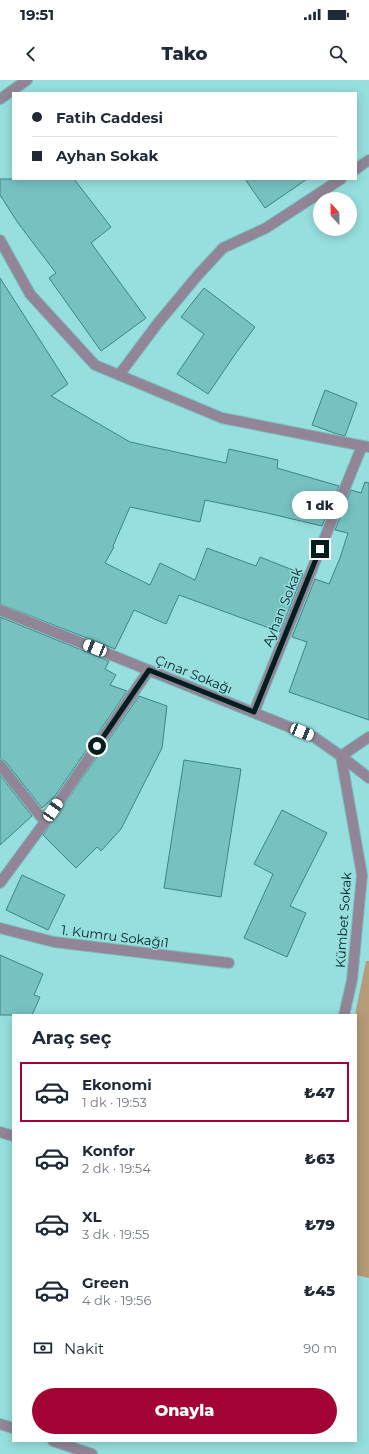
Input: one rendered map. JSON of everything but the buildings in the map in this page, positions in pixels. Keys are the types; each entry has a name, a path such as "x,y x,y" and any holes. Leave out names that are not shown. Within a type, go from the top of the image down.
{"street":[{"path":"0,99 27,80"},
{"path":"357,168 369,160"},
{"path":"119,375 158,323 198,275 223,248 266,228 339,180"},
{"path":"0,240 30,294 95,365 222,418 366,446"},
{"name":"Ayhan Sokak","path":"254,712 366,446"},
{"name":"Çınar Sokağı","path":"0,610 314,737 369,778"},
{"path":"0,883 45,822 149,670"},
{"path":"341,756 369,737"},
{"name":"Kümbet Sokak","path":"341,756 362,875 352,980 344,1014"},
{"path":"0,765 45,822"},
{"name":"1. Kumru Sokağı1","path":"0,928 54,942 229,963"},
{"path":"0,1132 12,1136"},
{"path":"0,1424 12,1428"},
{"path":"56,1442 92,1454"}],"shaded area":[{"path":"366,961 369,961 369,1278 357,1275 357,1014 355,1014"}],"route":[{"path":"97,746 149,670 254,712 320,549"}]}
